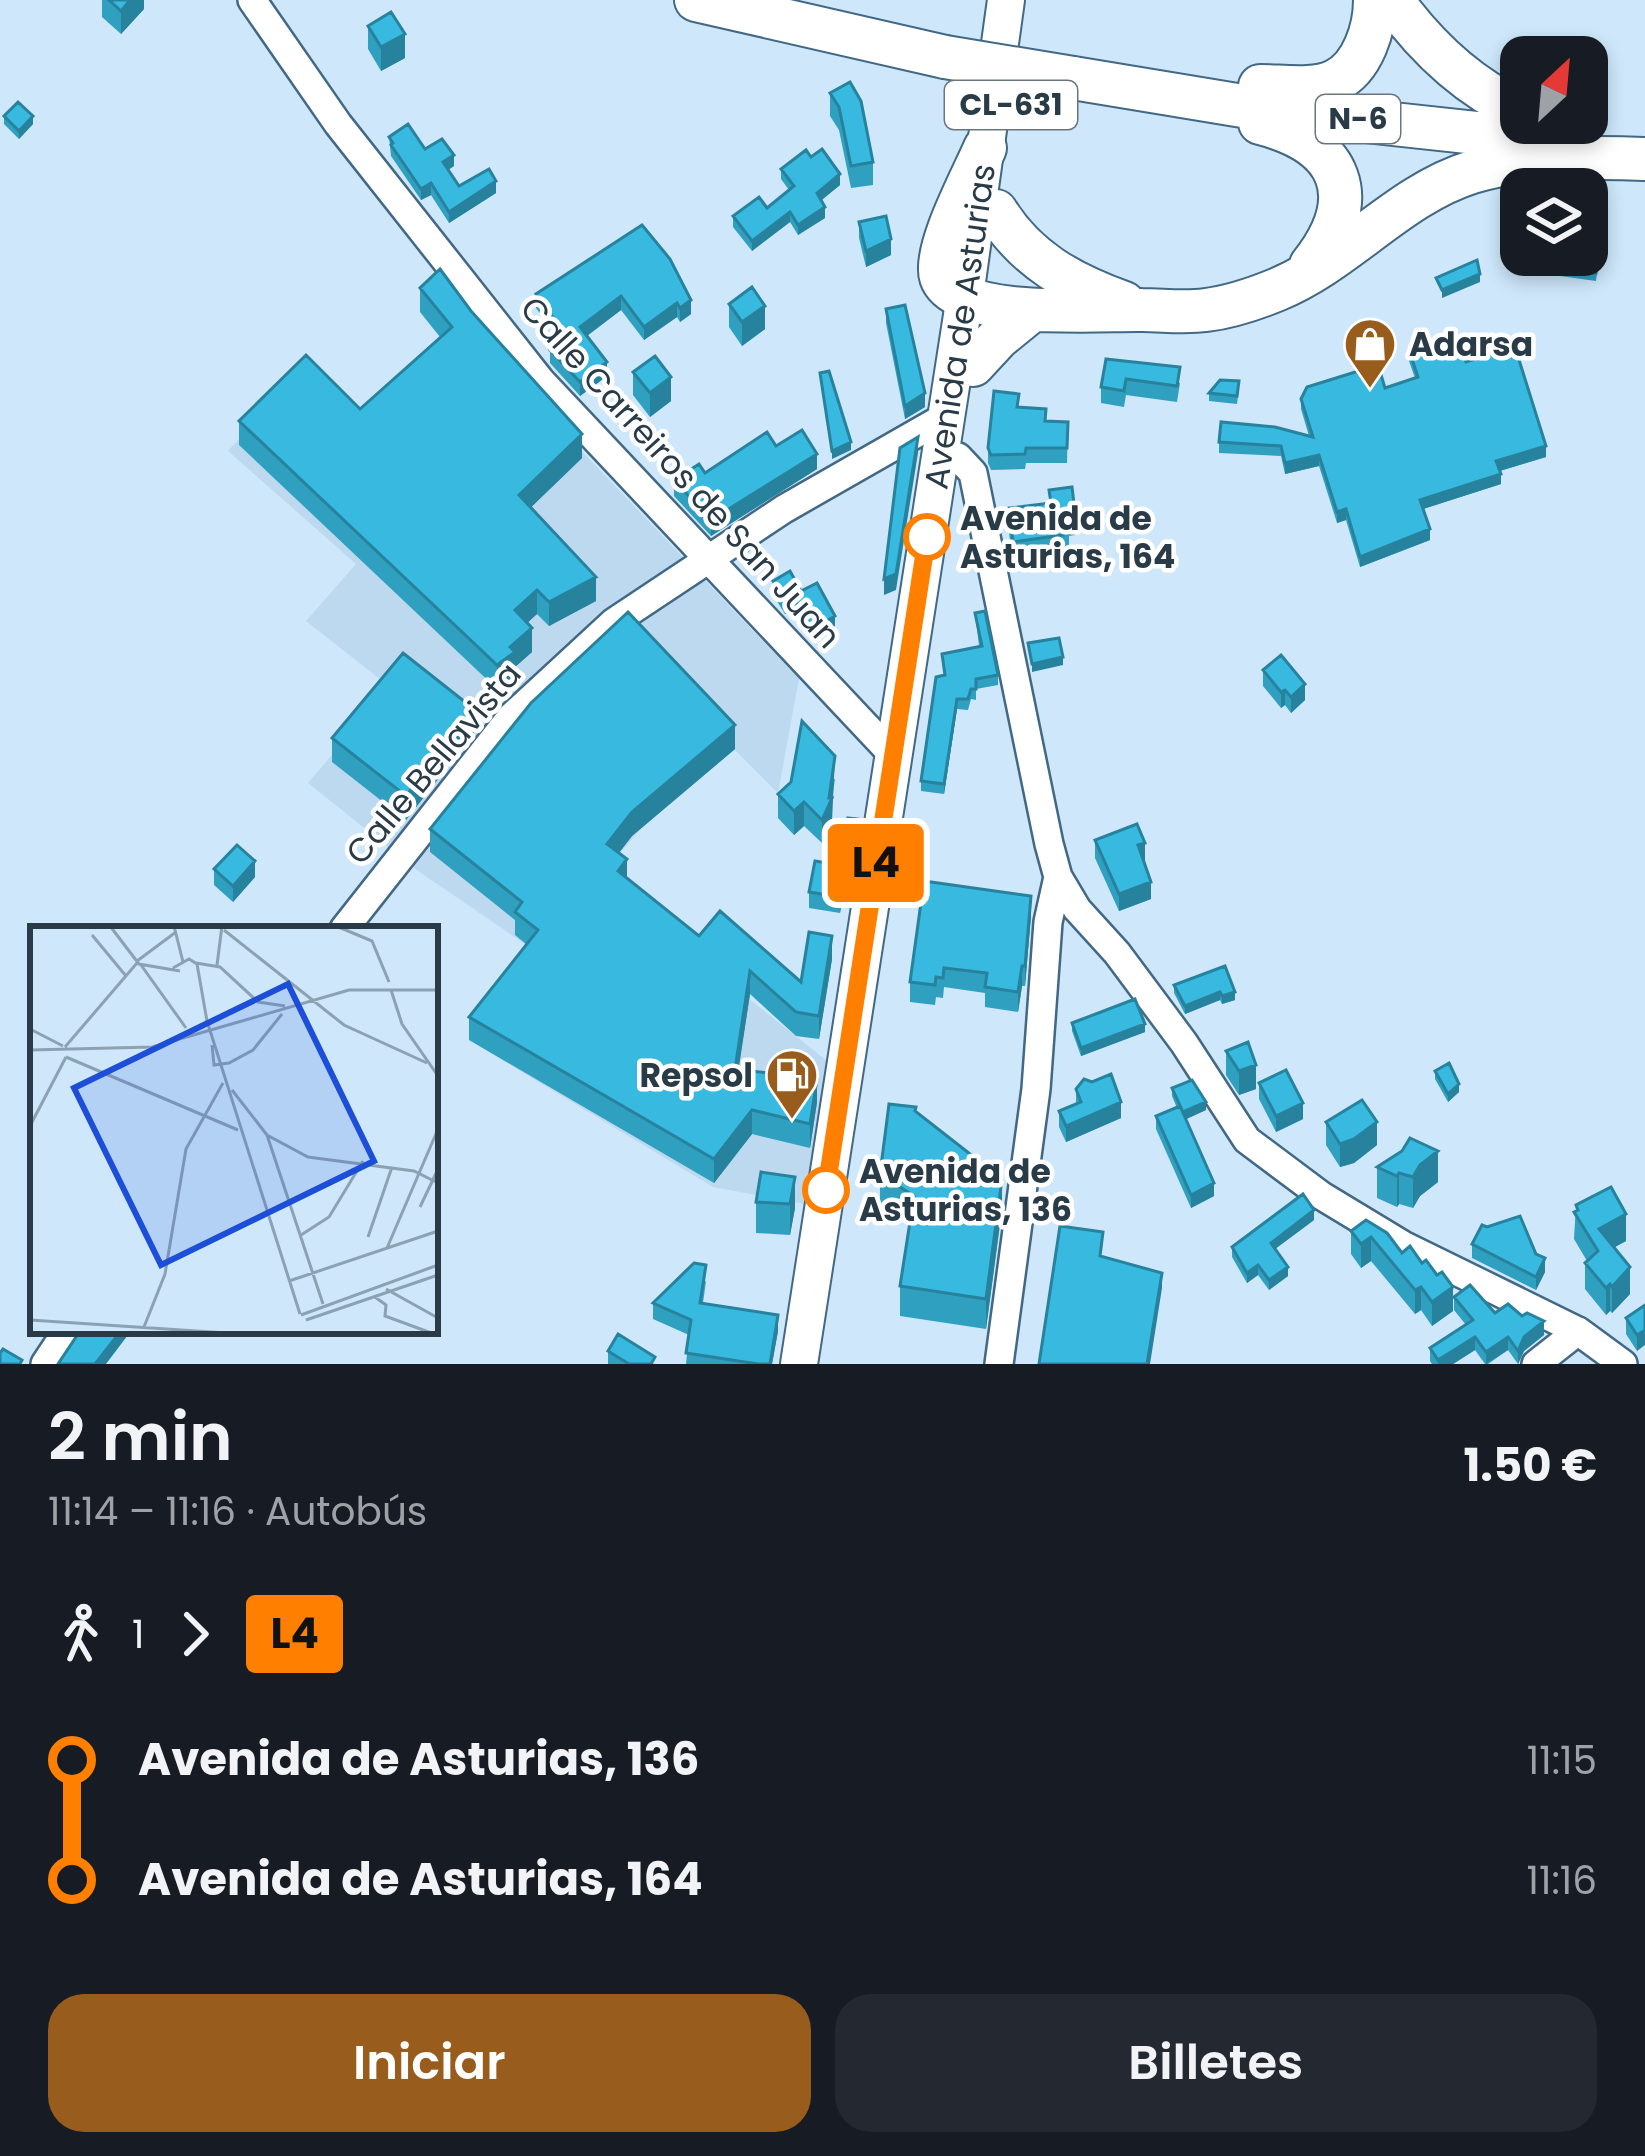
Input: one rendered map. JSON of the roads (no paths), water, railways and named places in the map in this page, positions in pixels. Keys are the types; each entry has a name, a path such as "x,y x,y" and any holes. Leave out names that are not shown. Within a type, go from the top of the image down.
{"highway":[{"name":"N-6","path":"696,0 945,57 1072,79 1273,110 1524,136 1645,154"},
{"path":"1072,79 1291,87 1339,80 1365,50 1375,19 1375,0"},
{"path":"1392,0 1445,62 1500,102"},
{"path":"1072,79 1288,130 1319,147 1334,172 1342,204 1329,242 1299,280"},
{"path":"1608,142 1645,154"},
{"path":"985,148 940,264 946,285 992,303 1142,310 1207,310 1299,280 1405,207 1474,171 1645,154"},
{"path":"996,211 1022,247 1073,283 1142,310"},
{"path":"992,303 1012,292 1019,279 1022,247"},
{"path":"973,365 998,338 992,303"}],"main road":[{"name":"Avenida de Asturias","path":"985,148 1006,0"},
{"name":"Avenida de Asturias","path":"799,1364 945,417 992,303 996,211 1027,0"},
{"name":"Avenida de Asturias","path":"822,1364 973,365"}],"street":[{"name":"Calle Carreiros de San Juan","path":"252,0 338,124 541,381 893,755"},
{"name":"Calle Bellavista","path":"346,926 511,717 614,622 784,508 945,417"},
{"path":"958,457 973,472 1058,877 1077,909 1117,953 1184,1043 1247,1140 1322,1196 1403,1245 1578,1331 1623,1364"},
{"path":"999,1364 1036,1089 1048,922 1058,877"},
{"path":"1536,1364 1578,1331"},
{"path":"45,1364 65,1334"}],"place":[{"name":"Adarsa","path":"1370,390"},
{"name":"Avenida de Asturias, 164","path":"927,537"},
{"name":"Repsol","path":"792,1121"},
{"name":"Avenida de Asturias, 136","path":"826,1190"}]}
